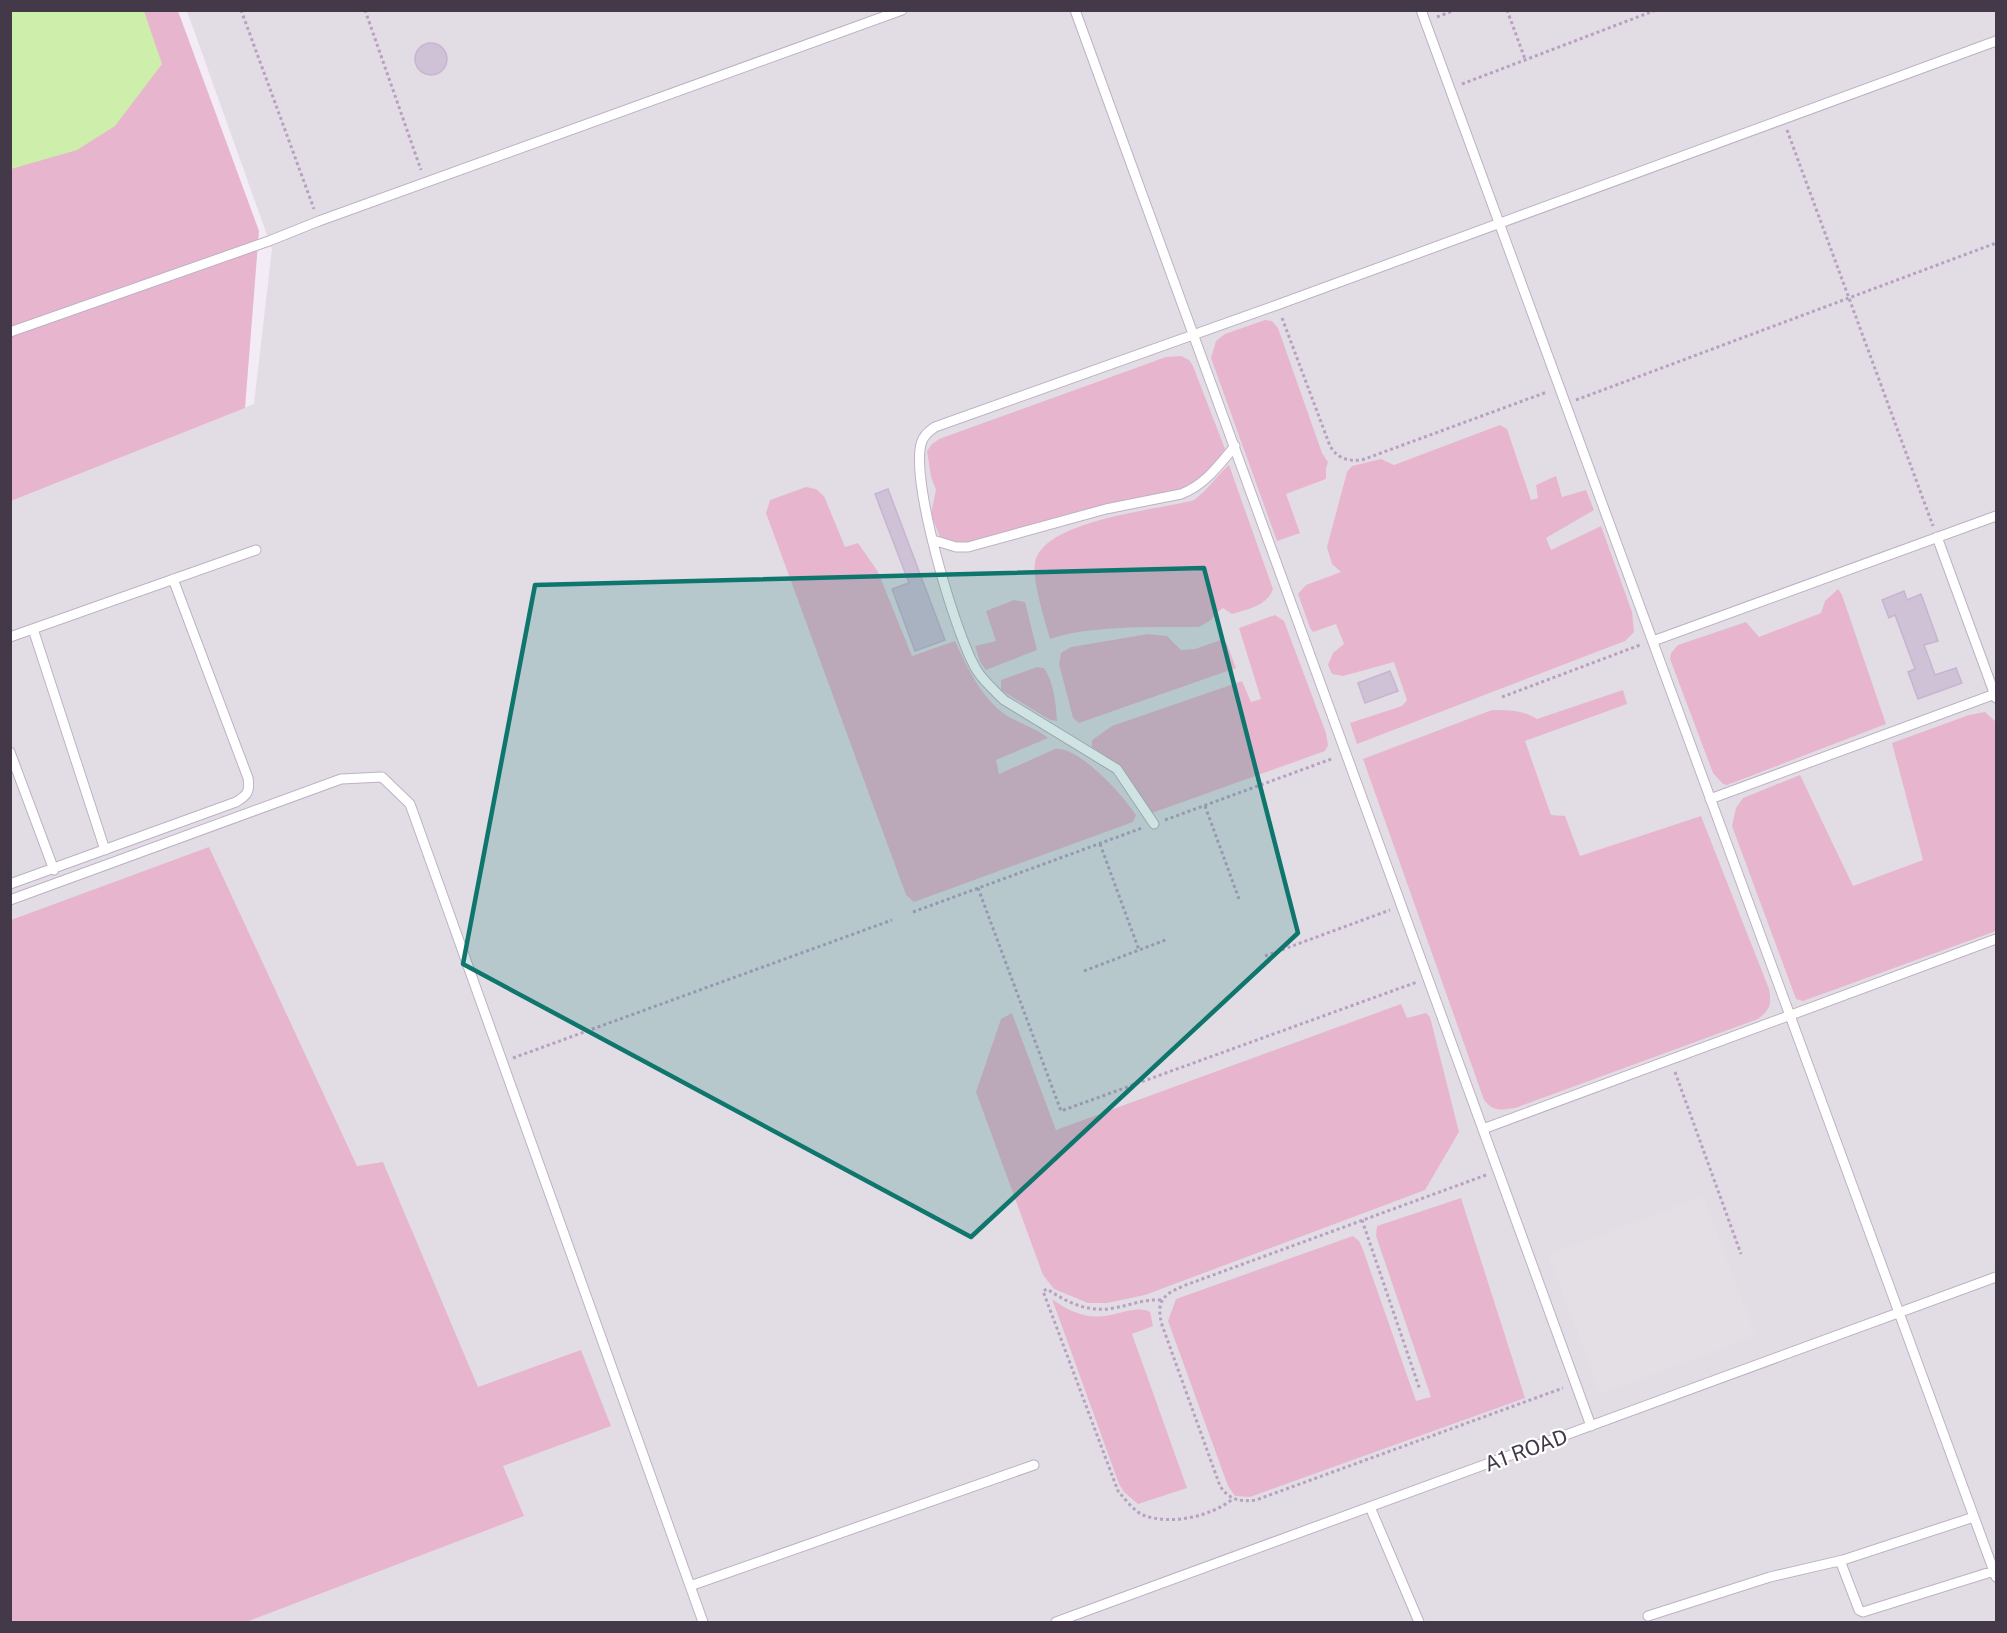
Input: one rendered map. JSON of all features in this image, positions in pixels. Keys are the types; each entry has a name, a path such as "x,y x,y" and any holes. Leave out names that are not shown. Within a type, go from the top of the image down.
{"lane":[{"path":"10,332 902,10"},
{"path":"1075,10 1592,1426"},
{"path":"1421,10 1995,1574 1863,1611 1859,1610 1841,1563 1843,1560"},
{"path":"1154,824 1117,769 1004,700 976,670 962,638 933,540 920,478 921,443 926,434 935,427 1195,335 1996,41"},
{"path":"933,540 956,547 968,547 1106,509 1180,494 1207,478 1235,446"},
{"path":"1653,640 1996,516"},
{"path":"1710,799 1996,696 1937,537"},
{"path":"10,637 256,550"},
{"path":"10,884 54,870 236,802 246,796 249,790 248,778 173,579"},
{"path":"33,629 105,850"},
{"path":"10,752 54,870"},
{"path":"10,900 341,779 382,777 410,804 703,1623"},
{"path":"1484,1129 1996,939"},
{"name":"A1 ROAD","path":"1056,1623 1996,1277"},
{"path":"690,1586 1034,1465"},
{"path":"1370,1507 1419,1622"},
{"path":"1648,1616 1770,1577 1843,1560 1974,1517"}],"path":[{"path":"242,10 319,221"},
{"path":"365,10 426,182"},
{"path":"1425,22 1455,10"},
{"path":"1507,10 1526,60"},
{"path":"1450,89 1656,10"},
{"path":"1783,120 1937,537"},
{"path":"1566,404 1996,243"},
{"path":"1277,305 1330,446 1334,453 1342,459 1362,460 1560,388"},
{"path":"1502,697 1653,640"},
{"path":"913,912 1347,754"},
{"path":"1205,806 1239,899"},
{"path":"1100,844 1139,950"},
{"path":"978,888 1061,1111 1429,978"},
{"path":"1265,956 1402,905"},
{"path":"502,1062 892,920"},
{"path":"1083,971 1168,939"},
{"path":"1670,1059 1742,1254"},
{"path":"1498,1170 1183,1286 1171,1291 1161,1300 1159,1312 1162,1325 1220,1486 1225,1494 1233,1499 1243,1502 1256,1500 1576,1383"},
{"path":"1362,1220 1420,1390"},
{"path":"1161,1300 1145,1299 1113,1309 1090,1309 1066,1302 1047,1289 1043,1291 1118,1491 1131,1506 1144,1516 1163,1519 1184,1518 1220,1509 1233,1499"}],"highlighted area":[{"path":"1204,568 1298,933 971,1237 463,964 535,585"}],"shaded area":[{"path":"11,10 144,11 162,64 115,126 77,150 11,169"},
{"path":"11,11 178,11 259,231 245,408 11,501"},
{"path":"187,11 1996,11 1996,1622 11,1622 11,501 254,404 272,249"},
{"path":"1265,320 1272,321 1278,328 1322,453 1328,462 1326,479 1286,494 1300,533 1277,541 1211,358 1216,341 1225,334"},
{"path":"1181,356 1189,360 1193,366 1225,449 1209,471 1192,485 1172,493 1075,512 963,544 940,537 931,514 936,490 931,477 927,451 932,444 939,439 1166,357"},
{"path":"1500,425 1507,429 1531,500 1538,498 1536,485 1556,476 1562,497 1586,490 1594,510 1546,538 1551,550 1601,526 1632,612 1634,632 1625,641 1357,744 1350,723 1402,706 1407,700 1394,662 1343,676 1332,674 1328,665 1333,653 1344,644 1336,624 1313,632 1298,594 1306,585 1341,572 1332,564 1327,547 1347,472 1352,466 1381,459 1394,465"},
{"path":"1229,465 1273,589 1262,603 1232,614 1223,608 1211,620 1199,627 1103,629 1066,634 1050,639 1035,580 1035,563 1042,548 1058,536 1104,519 1194,500"},
{"path":"806,487 816,489 824,496 845,547 858,543 878,572 912,656 955,641 970,672 982,691 997,708 1048,738 996,760 999,774 1055,749 1065,750 1076,755 1100,773 1136,815 1133,822 914,902 906,895 766,513 770,500"},
{"path":"1838,589 1886,724 1727,785 1723,784 1713,773 1670,659 1671,653 1678,645 1746,622 1759,637 1821,613 1825,601"},
{"path":"1014,600 1025,602 1037,650 986,670 980,662 975,646 996,641 986,611"},
{"path":"1275,615 1284,621 1326,733 1328,745 1325,751 1152,813 1118,765 1092,747 1092,740 1112,726 1242,681 1251,702 1261,699 1239,628"},
{"path":"1148,634 1167,636 1181,650 1195,649 1221,640 1227,644 1236,668 1079,723 1073,718 1059,664 1061,653 1071,647"},
{"path":"1037,667 1044,668 1050,680 1057,721 1050,720 1001,690 1001,680"},
{"path":"1623,690 1627,704 1525,741 1551,815 1565,816 1580,856 1701,816 1769,989 1769,1006 1758,1019 1515,1108 1501,1110 1494,1108 1484,1100 1363,759 1492,710 1521,712 1537,719"},
{"path":"1985,712 1996,722 1996,931 1803,1001 1796,999 1732,826 1736,808 1743,798 1800,775 1853,886 1923,860 1892,743 1969,715"},
{"path":"209,847 357,1166 383,1162 478,1387 581,1350 611,1426 503,1466 524,1516 246,1622 11,1622 11,920"},
{"path":"1401,1004 1407,1018 1426,1013 1430,1017 1459,1132 1425,1190 1145,1295 1107,1303 1088,1303 1054,1289 1043,1275 976,1092 1001,1019 1012,1013 1056,1130"},
{"path":"1703,1196 1756,1336 1601,1394 1548,1255"},
{"path":"1461,1198 1525,1398 1250,1497 1235,1496 1228,1486 1168,1321 1176,1299 1353,1236 1362,1247 1416,1401 1431,1397 1376,1236 1377,1226"},
{"path":"1052,1299 1070,1310 1097,1317 1133,1310 1150,1312 1153,1326 1132,1334 1187,1488 1138,1504 1124,1492 1119,1484"}],"building":[{"path":"431,43 443,47 447,59 443,71 431,75 419,71 415,59 419,47"},
{"path":"888,489 945,640 915,651 892,589 909,583 875,494"},
{"path":"1904,591 1907,600 1921,594 1938,641 1924,645 1935,675 1956,668 1962,683 1918,699 1908,672 1915,669 1895,615 1889,618 1882,600"},
{"path":"1390,671 1398,691 1365,703 1358,683"}]}
